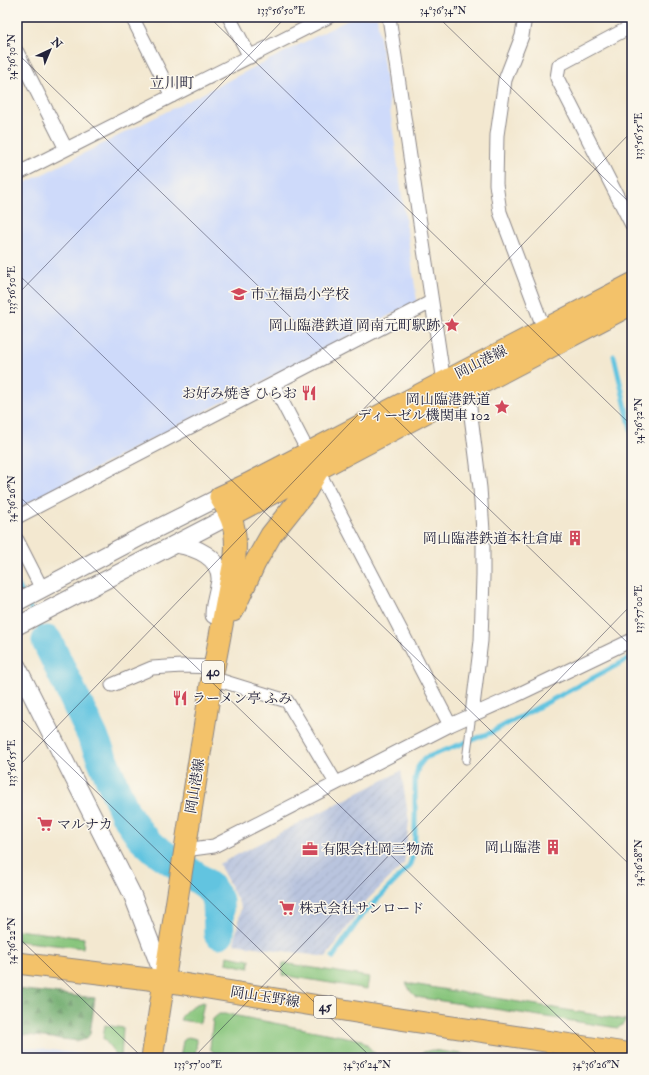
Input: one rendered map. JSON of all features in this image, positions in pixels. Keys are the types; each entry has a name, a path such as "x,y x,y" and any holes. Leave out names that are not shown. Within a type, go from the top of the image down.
{"main road":[{"name":"岡山港線","path":"152,1058 213,672 235,556 236,538 231,515 220,497 313,461 447,402 468,391 632,284"},
{"name":"岡山港線","path":"231,515 313,461 443,381 464,371 632,304"},
{"name":"40","path":"218,645 270,535 306,491 313,461"},
{"name":"岡山玉野線","path":"17,963 165,981 631,1056"}],"street":[{"path":"132,17 172,96"},
{"path":"230,17 250,57"},
{"path":"17,174 327,17"},
{"path":"389,17 447,402"},
{"path":"525,17 522,36 505,80 497,135 496,184 500,212 548,338"},
{"path":"632,26 559,65 557,78 632,225"},
{"path":"17,52 66,149"},
{"path":"17,517 431,302"},
{"path":"464,371 468,391 480,488 483,531 481,642 472,714"},
{"path":"272,384 450,724"},
{"path":"17,602 220,497"},
{"path":"21,624 231,515"},
{"path":"17,540 38,591"},
{"path":"176,544 191,546 204,554 215,563 218,570 220,579 214,612 218,645"},
{"path":"185,850 214,846 450,724 515,696 632,640"},
{"path":"17,666 132,894 165,981"},
{"path":"112,685 152,668 182,666 213,672 287,701 336,783"}],"lane":[{"path":"466,760 472,714"}],"shaded area":[{"path":"354,17 377,17 417,301 17,509 17,187"},
{"path":"401,771 409,821 404,864 368,899 326,957 234,944 241,907 219,864"},
{"path":"17,1046 102,1056 104,1058 17,1058"}],"green space":[{"path":"17,930 84,938 83,948 17,941"},
{"path":"227,956 250,960 249,968 226,963"},
{"path":"283,963 369,977 367,989 282,975"},
{"path":"406,983 626,1020 618,1028 416,997"},
{"path":"17,989 95,998 90,1034 86,1039 79,1041 17,1034"},
{"path":"204,1002 200,1023 180,1020 189,1008"},
{"path":"219,1014 227,1014 362,1040 379,1058 238,1058 222,1056 212,1051 210,1048 213,1019"},
{"path":"105,1025 123,1028 121,1058 119,1058 103,1038"},
{"path":"188,1037 197,1039 195,1058 180,1058 183,1041"},
{"path":"432,1050 490,1058 415,1058 424,1052"}],"waterway":[{"path":"614,356 632,434"},
{"path":"17,583 47,641"},
{"path":"47,641 94,739 125,813 141,836 155,849 209,886 218,900 219,933"},
{"path":"333,957 362,915 409,867 414,852 415,779 418,767 425,758 490,733 632,657"}],"place":[{"name":"市立福島小学校","path":"239,294"},
{"name":"岡山臨港鉄道 岡南元町駅跡","path":"452,325"},
{"name":"お好み焼き ひらお","path":"309,393"},
{"name":"岡山臨港鉄道 ディーゼル機関車 102","path":"502,407"},
{"name":"岡山臨港鉄道本社倉庫","path":"575,538"},
{"name":"ラーメン亭 ふみ","path":"180,698"},
{"name":"マルナカ","path":"45,824"},
{"name":"岡山臨港","path":"553,847"},
{"name":"有限会社岡三物流","path":"310,849"},
{"name":"株式会社サンロード","path":"287,908"}],"district":[{"name":"立川町","path":"172,83"}]}
